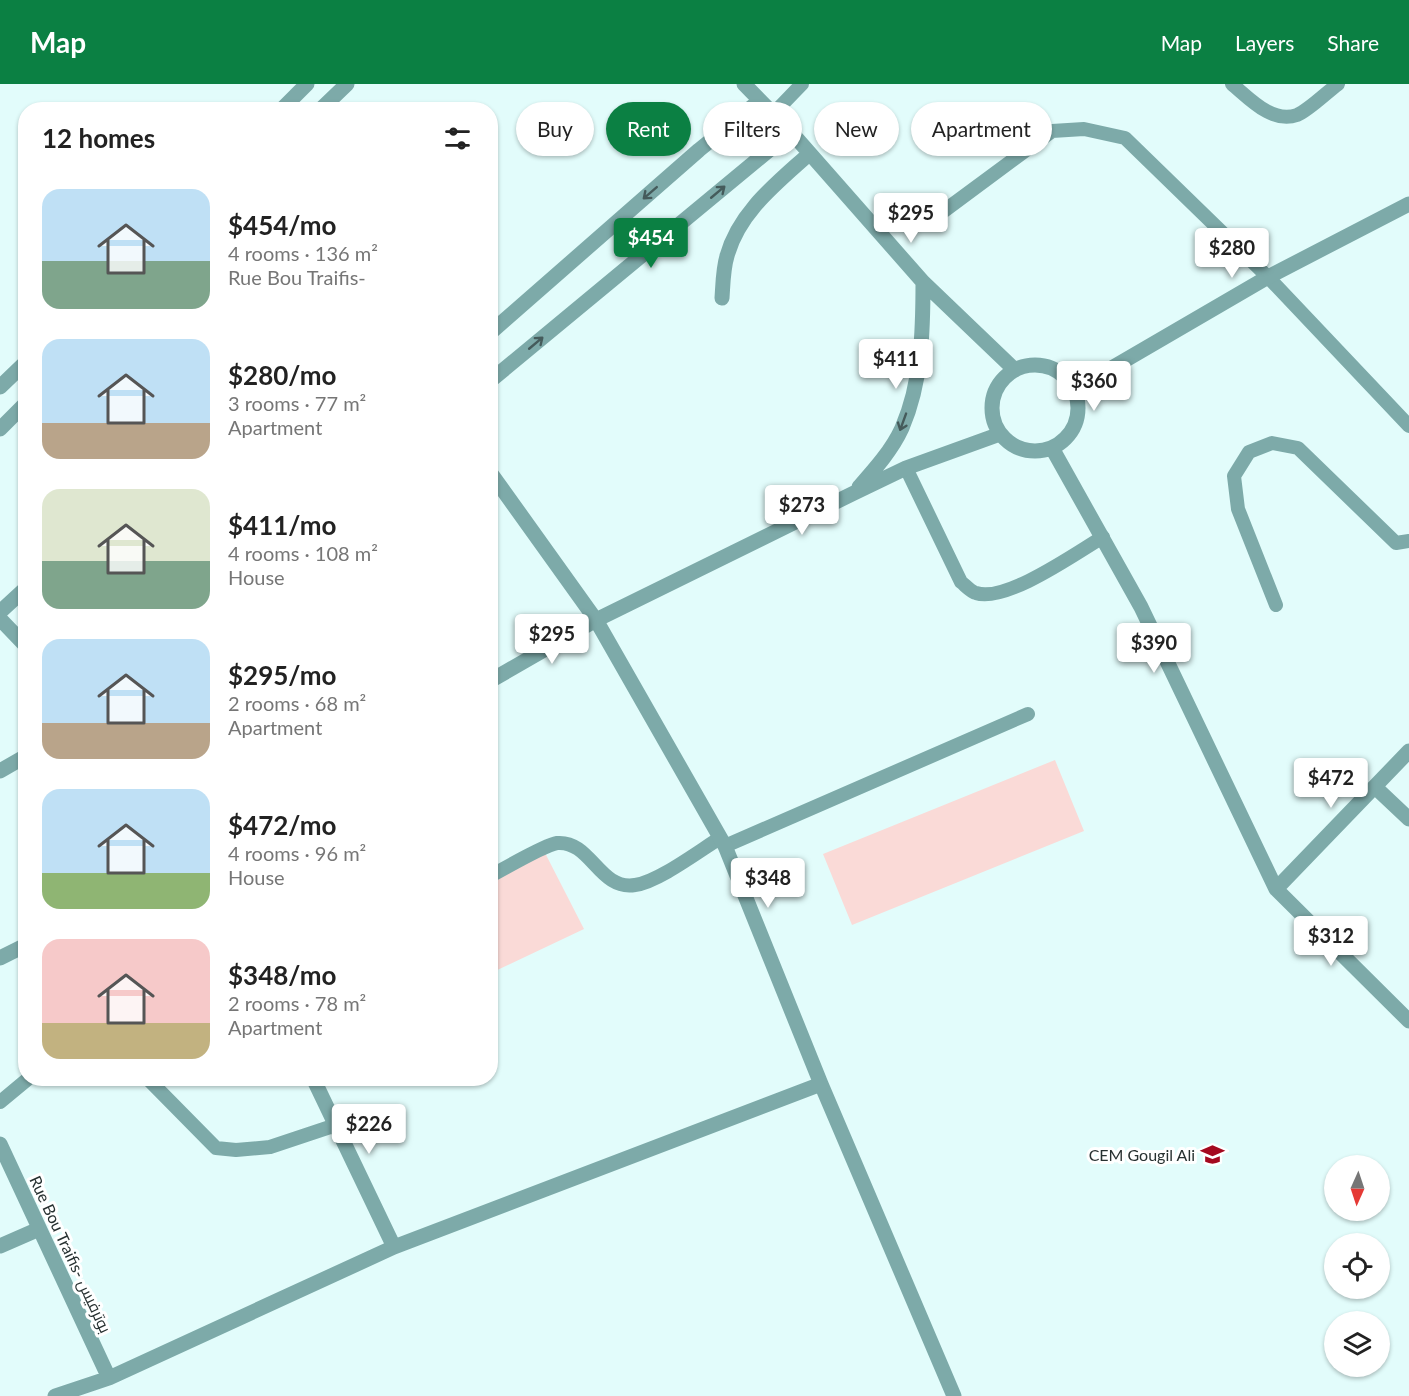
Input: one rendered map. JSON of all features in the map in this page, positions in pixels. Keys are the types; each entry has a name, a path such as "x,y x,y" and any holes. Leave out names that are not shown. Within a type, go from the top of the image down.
{"street":[{"path":"289,102 308,84"},
{"path":"328,102 347,84"},
{"path":"498,326 691,157 759,101 744,84"},
{"path":"802,145 923,282 1015,370"},
{"path":"722,298 727,256 738,229 760,198 809,154"},
{"path":"498,374 762,156"},
{"path":"1074,390 1268,277 1409,204"},
{"path":"854,493 883,460 902,428 914,389 923,338 923,282"},
{"path":"1028,366 1042,366 1055,370 1074,390 1078,403 1078,417 1065,440 1052,448 1038,451 1024,450 1000,434 994,420 992,406 1003,380 1015,370 1028,366"},
{"path":"0,387 18,370"},
{"path":"0,429 18,411"},
{"path":"498,676 596,620 854,493 906,468 1000,434"},
{"path":"1052,448 1146,618 1276,889 1409,1021"},
{"path":"498,482 596,620 723,842 821,1084 954,1396"},
{"path":"0,612 18,595"},
{"path":"0,619 18,638"},
{"path":"1276,889 1409,751"},
{"path":"0,771 18,761"},
{"path":"1375,787 1409,819"},
{"path":"0,958 18,949"},
{"path":"56,1396 109,1378 394,1247 821,1084"},
{"path":"317,1086 394,1247"},
{"name":"Rue Bou Traifis- بوترفيس","path":"0,1144 109,1378"},
{"path":"0,1246 39,1229"}],"lane":[{"path":"785,102 802,84"},
{"path":"1232,84 1263,109 1278,116 1297,115 1338,84"},
{"path":"929,222 1052,131 1084,129 1125,138 1268,277 1409,426"},
{"path":"1276,605 1238,509 1234,476 1249,452 1272,443 1298,448 1396,543 1409,541"},
{"path":"906,468 961,582 976,593 1014,589 1103,537"},
{"path":"498,872 556,843 573,845 613,883 634,886 723,842 1028,714"},
{"path":"0,1102 19,1086"},
{"path":"155,1086 216,1148 236,1150 270,1147 336,1125"}],"shaded area":[{"path":"1055,760 1084,831 852,925 823,854"},
{"path":"543,849 584,929 498,970 498,874"}],"place":[{"name":"CEM Gougil Ali","path":"1213,1154"}]}
